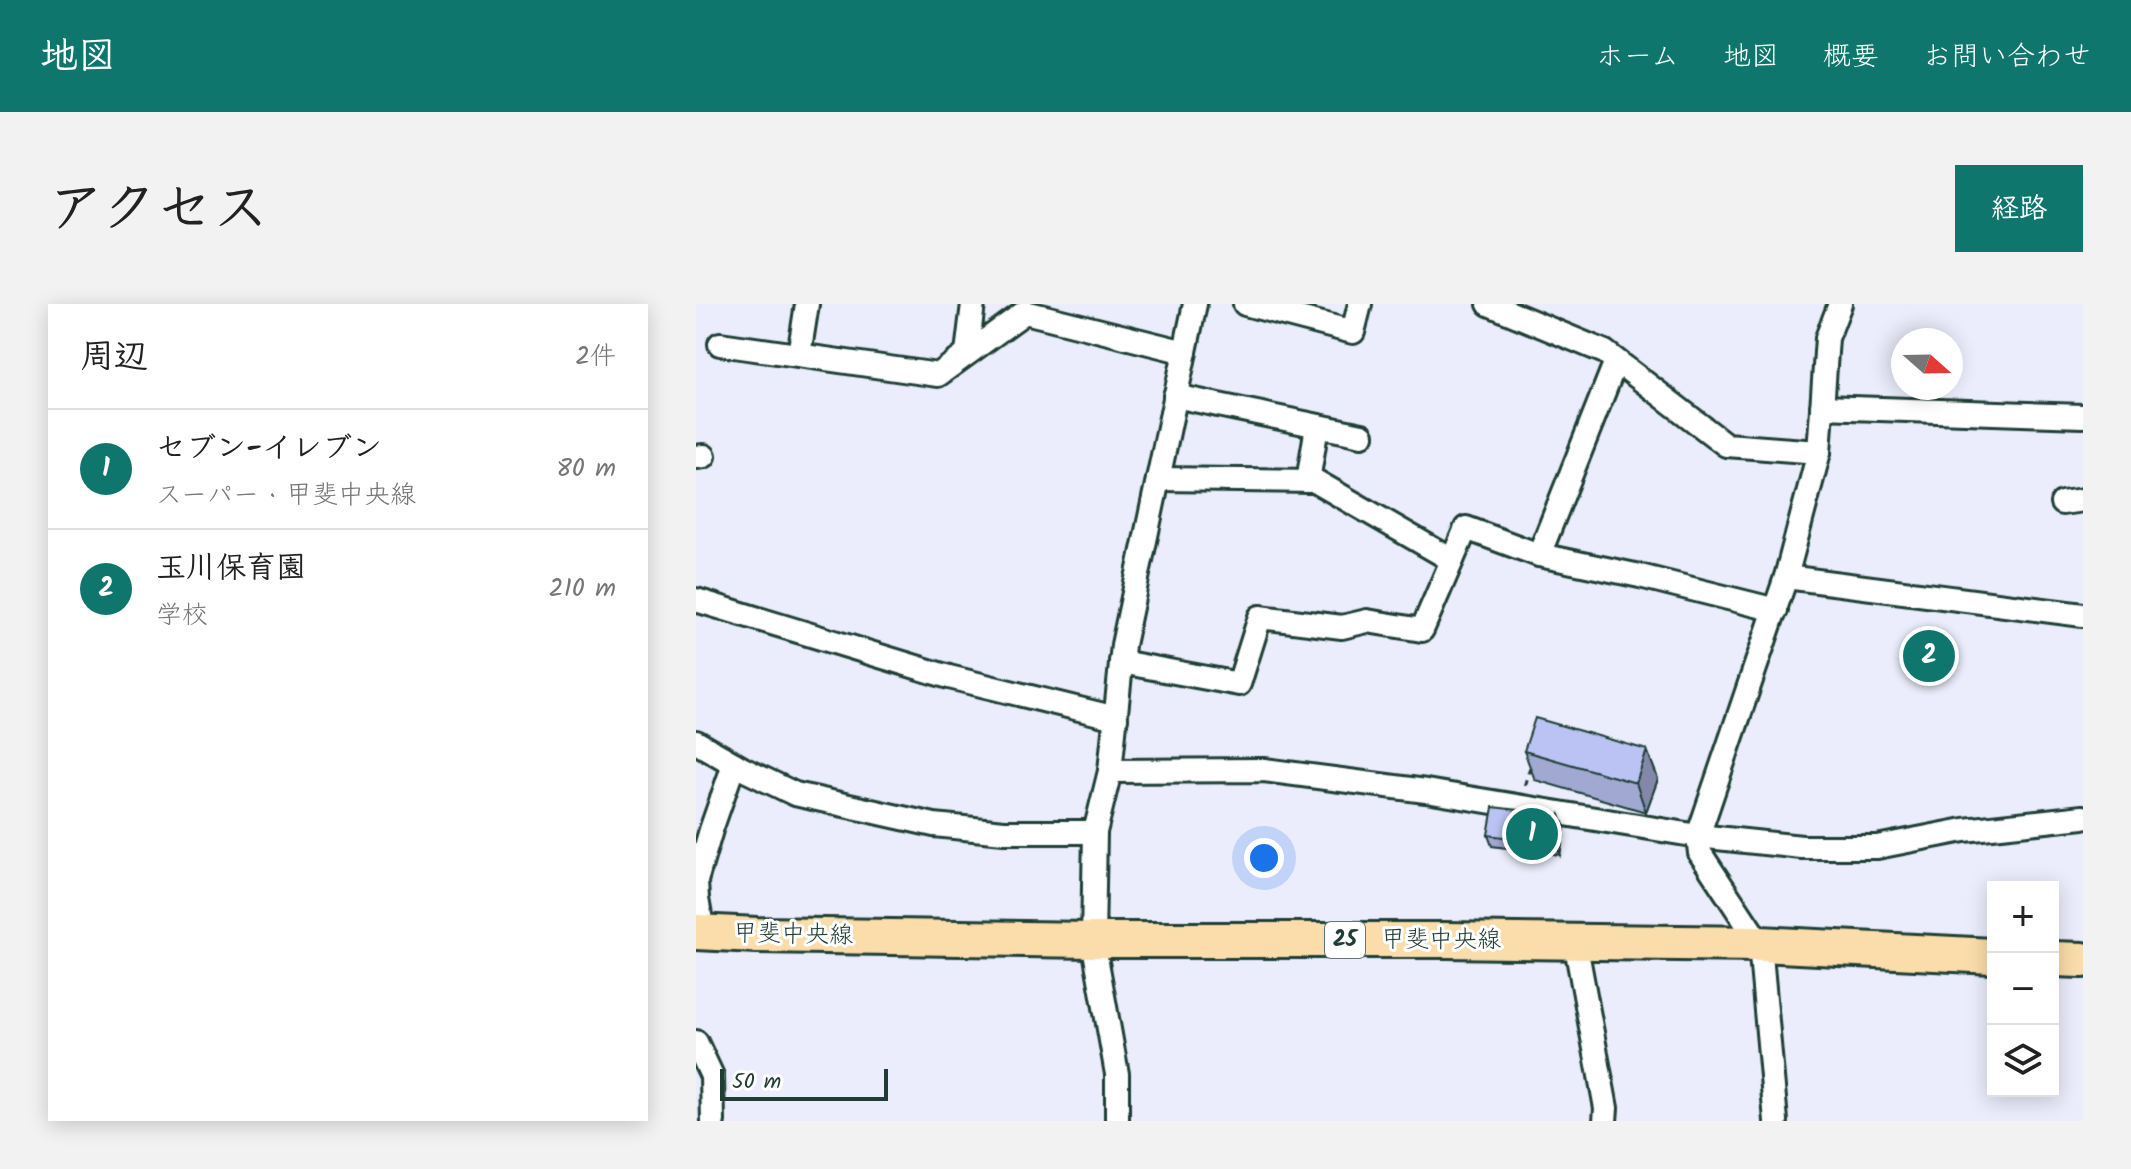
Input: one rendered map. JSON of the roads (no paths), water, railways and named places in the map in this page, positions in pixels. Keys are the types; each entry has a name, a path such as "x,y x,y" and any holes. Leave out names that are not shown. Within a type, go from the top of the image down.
{"main road":[{"name":"甲斐中央線","path":"700,932 1093,940 1760,944 1987,956"},
{"path":"2059,959 2083,960"}],"street":[{"path":"799,355 807,304"},
{"path":"967,353 973,304"},
{"path":"1117,1121 1117,1074 1093,940 1095,832 1110,771 1123,645 1195,304"},
{"path":"1245,304 1353,332 1360,304"},
{"path":"1489,304 1605,352 1726,445 1819,452"},
{"path":"1776,1121 1760,944 1700,853 1698,836 1786,577 1819,452 1827,338 1840,304"},
{"path":"720,344 938,375 1025,312 1185,352"},
{"path":"1539,555 1616,361"},
{"path":"1175,396 1362,435"},
{"path":"1822,407 2083,416"},
{"path":"1308,481 1317,426"},
{"path":"1158,479 1315,481 1452,560"},
{"path":"1121,662 1239,684 1260,617 1342,627 1367,621 1422,630 1466,528 1539,555 1776,610"},
{"path":"1786,577 2083,615"},
{"path":"696,600 949,677 1116,718"},
{"path":"696,742 795,794 934,825 1004,832 1095,832"},
{"path":"700,932 696,881 734,764"},
{"path":"1110,771 1264,770 1426,791 1698,836 1802,847 1877,847 1964,830 2083,817"},
{"path":"1575,941 1606,1108 1605,1121"},
{"path":"696,1042 712,1076 713,1121"}],"place":[{"name":"玉川保育園","path":"1929,656"},
{"name":"セブン-イレブン","path":"1532,834"}]}
